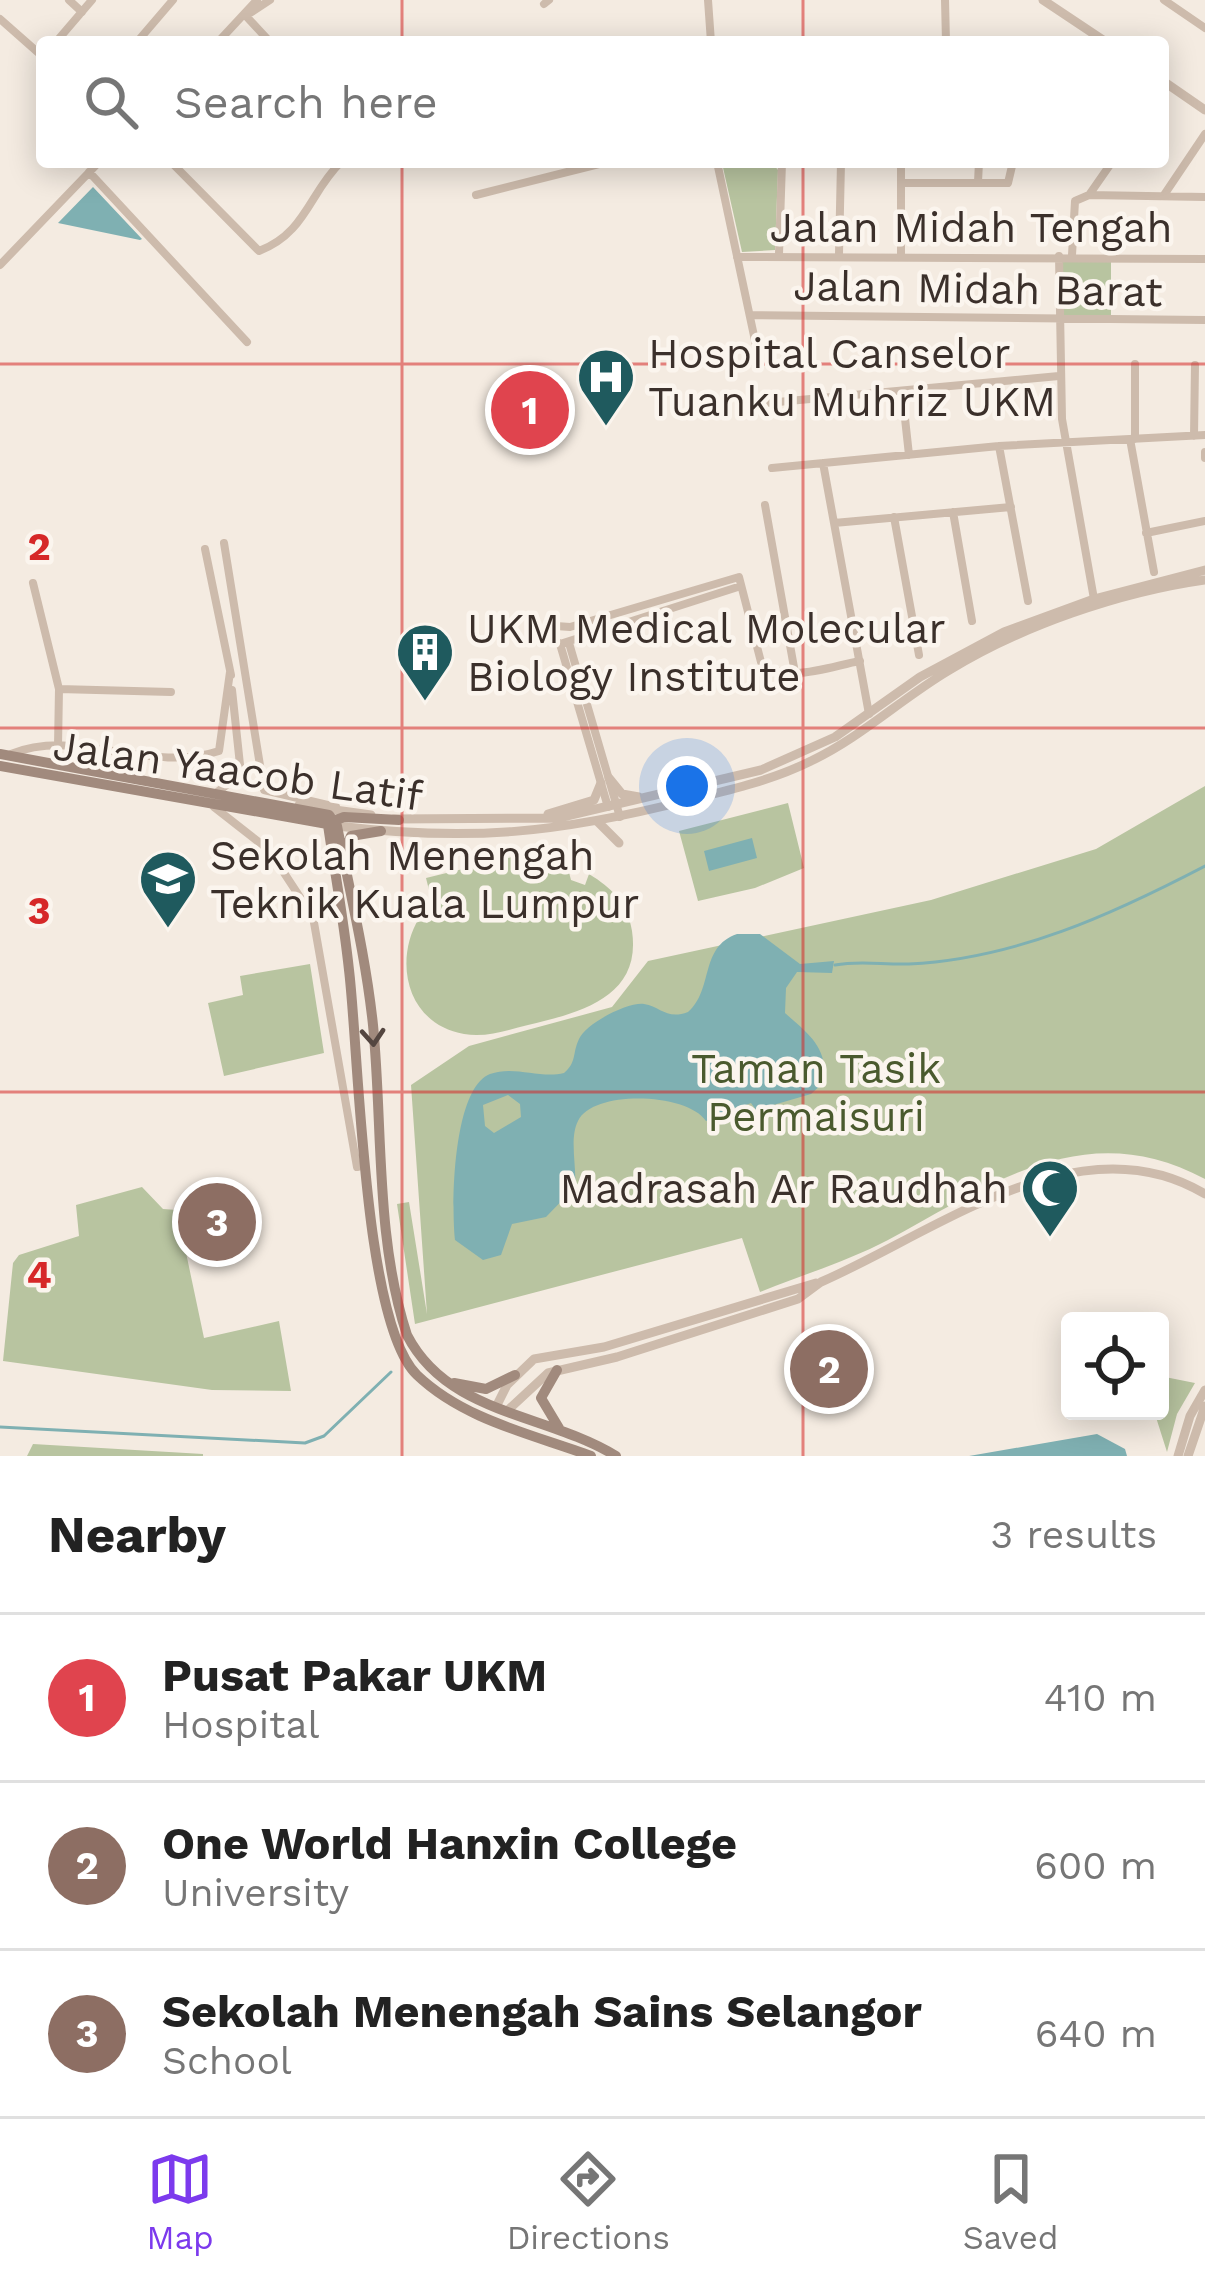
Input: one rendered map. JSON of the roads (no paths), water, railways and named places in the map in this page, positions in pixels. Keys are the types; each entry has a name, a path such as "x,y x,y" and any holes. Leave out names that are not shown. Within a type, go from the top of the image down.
{"main road":[{"name":"Jalan Yaacob Latif","path":"2,758 333,823"},
{"name":"Jalan Yaacob Latif","path":"214,800 264,801"},
{"path":"264,801 333,823 399,820"},
{"path":"307,820 332,849"},
{"path":"333,823 366,1165 380,1265 399,1348 415,1373 452,1400 591,1456"},
{"path":"333,823 364,966 394,1263 407,1335 434,1375 550,1441"},
{"path":"349,880 348,838 381,831"},
{"path":"349,970 364,966"},
{"path":"380,1265 394,1263"},
{"path":"557,1370 541,1398 560,1430"},
{"path":"434,1375 476,1390 515,1375"},
{"path":"452,1400 560,1430 616,1456"}],"street":[{"path":"69,0 82,12"},
{"path":"61,36 92,0"},
{"path":"141,36 173,0"},
{"path":"246,16 257,0"},
{"path":"224,36 270,0"},
{"path":"708,0 711,36"},
{"path":"945,0 946,36"},
{"path":"1042,0 1097,36"},
{"path":"1164,0 1205,28"},
{"path":"246,16 264,36"},
{"path":"0,19 36,51"},
{"path":"1169,87 1205,110"},
{"path":"1163,196 1205,134"},
{"path":"0,266 93,168"},
{"path":"177,168 259,251 310,214 325,178 334,168"},
{"path":"476,196 584,168"},
{"path":"718,168 760,364"},
{"path":"778,254 782,168"},
{"path":"839,254 841,168"},
{"path":"901,168 901,254"},
{"path":"978,182 979,168"},
{"path":"901,183 1008,183 1012,168"},
{"path":"1072,255 1073,208 1108,168"},
{"path":"89,172 247,342"},
{"path":"1088,195 1205,197"},
{"name":"Jalan Midah Tengah","path":"737,257 901,254 1205,259"},
{"path":"1059,256 1059,376 1065,442 1094,599"},
{"name":"Jalan Midah Barat","path":"750,315 1205,320"},
{"path":"1135,364 1132,439 1154,572"},
{"path":"772,468 999,446 1200,435 1196,365"},
{"path":"767,403 1059,376"},
{"path":"902,391 909,454"},
{"path":"999,446 1028,601"},
{"path":"824,463 869,714"},
{"path":"765,505 795,673"},
{"path":"834,523 1011,508"},
{"path":"953,512 972,621"},
{"path":"894,517 919,656"},
{"path":"1146,533 1205,521"},
{"path":"224,543 264,790 348,810"},
{"path":"206,549 230,672 241,774 214,800 269,850 313,917 356,1167 366,1165"},
{"name":"Jalan Yaacob Latif","path":"333,823 381,831 523,834 598,822 650,796 799,757 965,650 1094,599 1205,570"},
{"name":"Jalan Yaacob Latif","path":"264,801 399,820 514,821 614,812 782,774 835,748 924,686 998,645 1094,609 1205,580"},
{"path":"598,822 619,843 568,638 740,582 761,662 769,670 795,673 860,661"},
{"path":"34,583 59,689 58,746"},
{"path":"2,758 30,746 166,760 202,757 224,744 230,672"},
{"path":"59,689 171,692"},
{"path":"605,781 628,796 650,796"},
{"path":"514,821 586,804 605,781"},
{"path":"502,1411 557,1370 777,1307 990,1199 1061,1175 1139,1172 1178,1180 1205,1194"},
{"path":"502,1411 515,1375 534,1359 604,1347 821,1282"},
{"path":"554,1354 538,1367 598,1361"},
{"path":"1178,1456 1190,1416 1205,1390"},
{"path":"1188,1456 1205,1406"}],"water":[{"path":"93,187 142,239 58,223"},
{"path":"752,838 757,858 709,871 704,851"},
{"path":"737,934 760,934 800,964 834,961 832,973 797,972 786,988 785,1013 820,1051 822,1084 811,1094 756,1110 751,1103 706,1121 696,1112 662,1100 602,1104 578,1121 575,1187 546,1217 512,1224 501,1255 483,1260 455,1240 457,1149 468,1101 478,1084 499,1072 564,1073 583,1033 628,1006 644,1004 669,1014 688,1012 725,940","holes":["508,1095 520,1104 521,1117 494,1133 485,1126 483,1105"]},
{"path":"1097,1434 1125,1449 1127,1456 969,1456"}],"waterway":[{"path":"835,965 948,960 1025,943 1099,917 1205,866"},
{"path":"0,1427 305,1443 324,1436 391,1372"}],"place":[{"name":"Pusat Pakar UKM","path":"530,410"},
{"name":"Hospital Canselor Tuanku Muhriz UKM","path":"606,428"},
{"name":"UKM Medical Molecular Biology Institute","path":"425,703"},
{"name":"Sekolah Menengah Teknik Kuala Lumpur","path":"168,930"},
{"name":"Sekolah Menengah Sains Selangor","path":"217,1222"},
{"name":"Madrasah Ar Raudhah","path":"1050,1239"},
{"name":"One World Hanxin College","path":"829,1369"}],"park label":[{"name":"Taman Tasik Permaisuri","path":"816,1092"}]}
